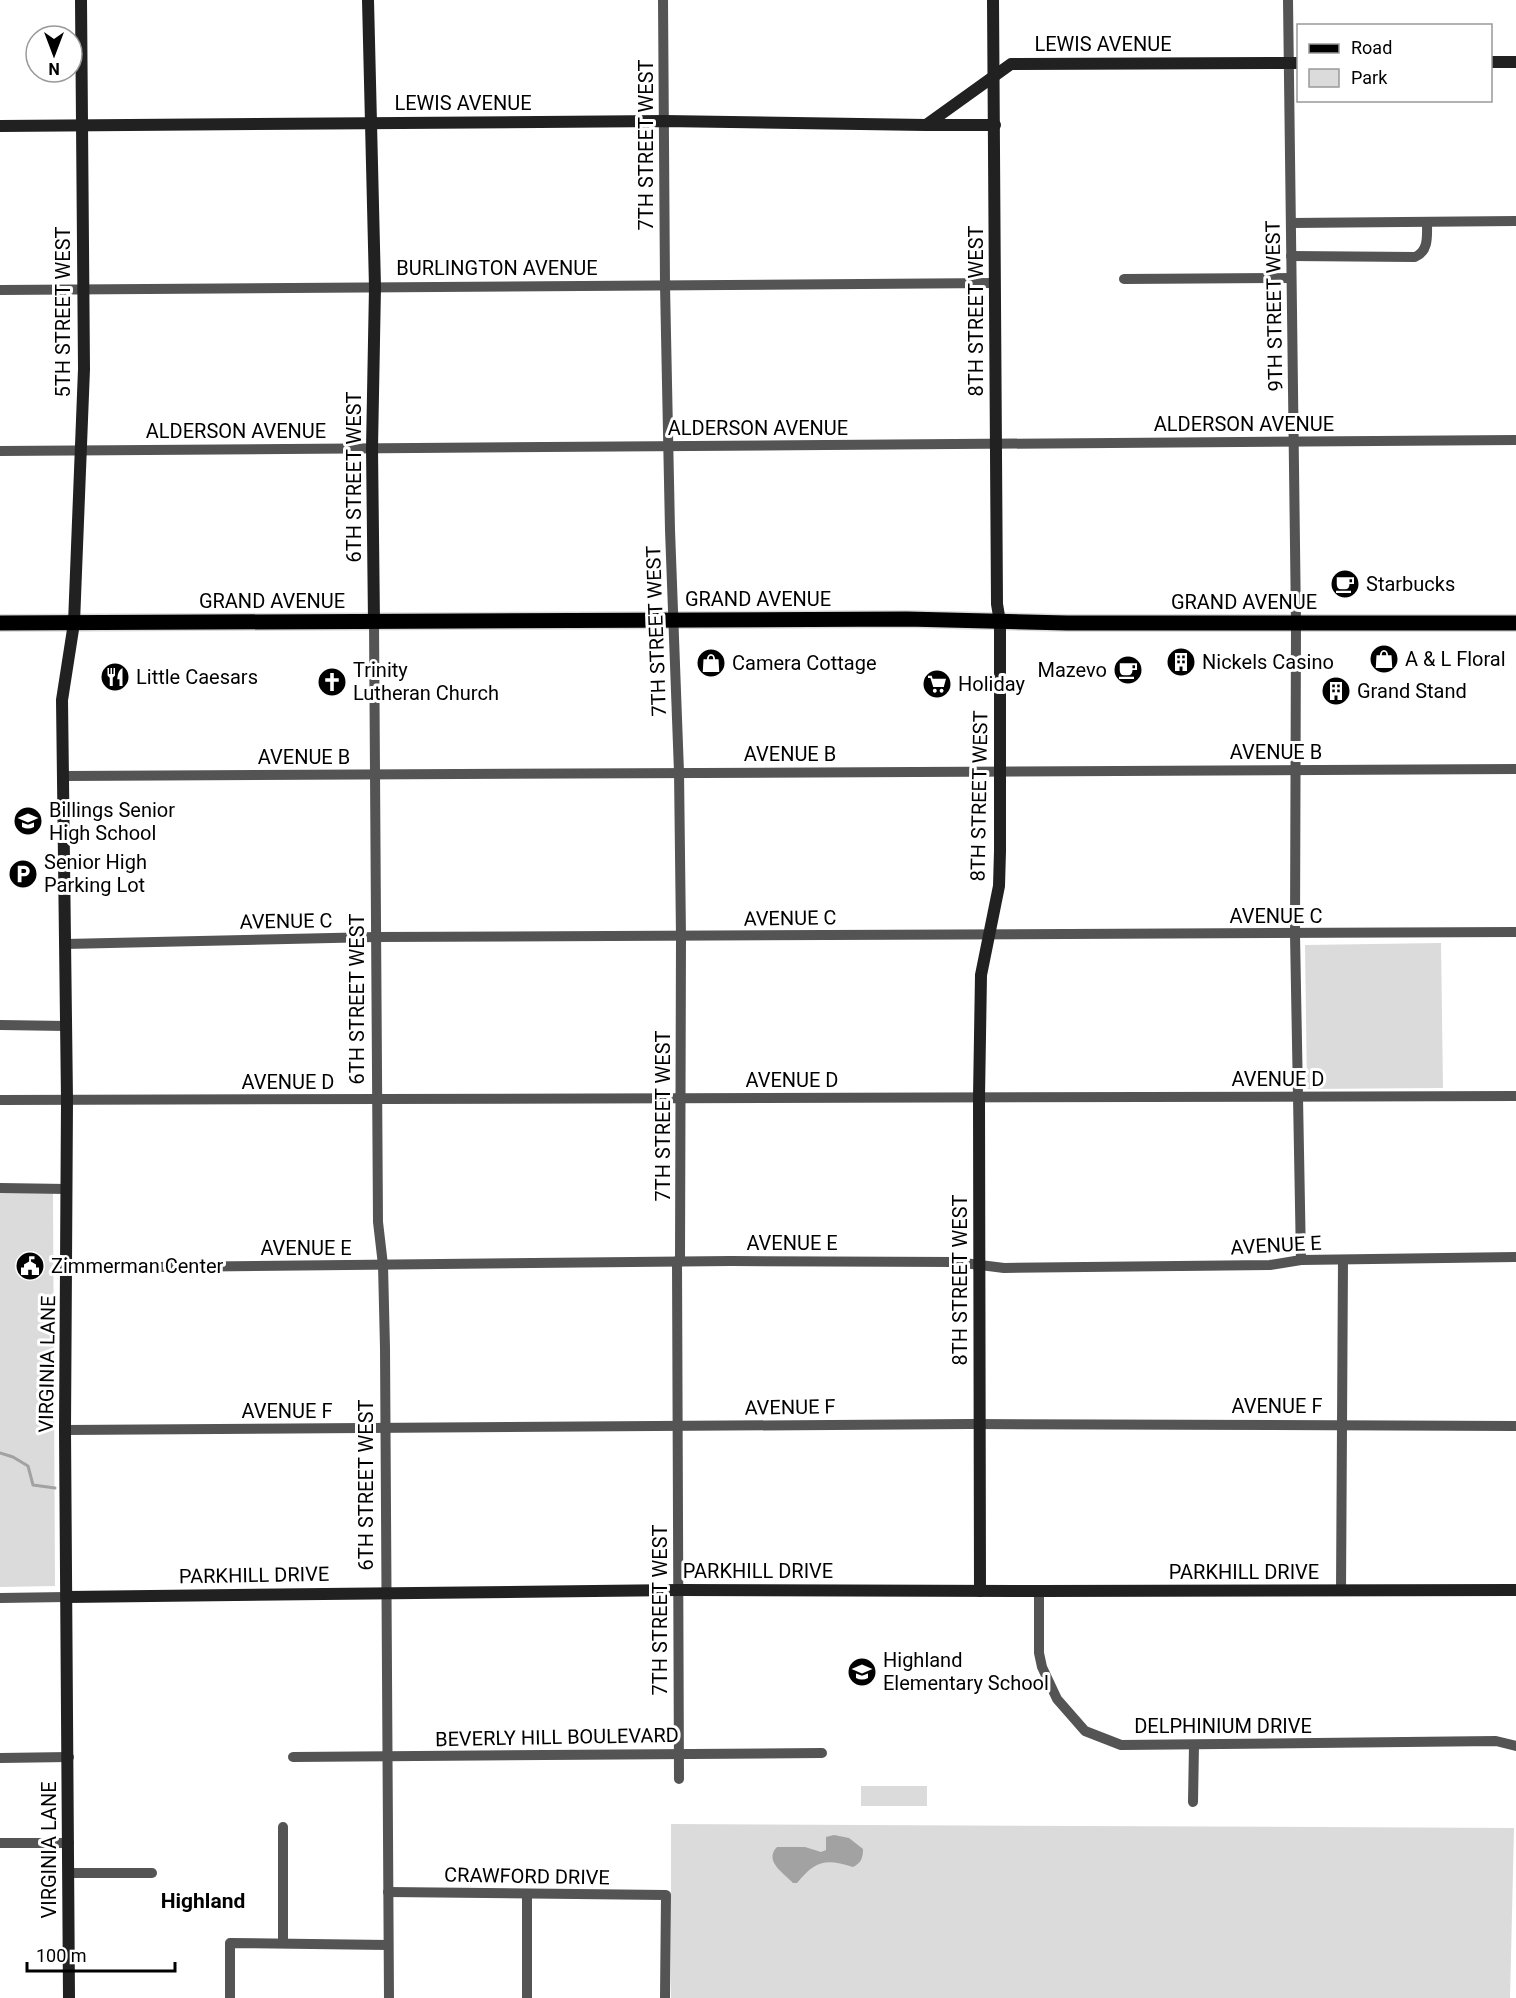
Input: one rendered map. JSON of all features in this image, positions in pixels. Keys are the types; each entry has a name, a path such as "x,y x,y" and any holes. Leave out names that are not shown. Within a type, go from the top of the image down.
{"main road":[{"name":"GRAND AVENUE","path":"0,623 907,619 1000,622 1516,622"}],"street":[{"name":"5TH STREET WEST","path":"74,623 84,369 81,0"},
{"name":"6TH STREET WEST","path":"368,0 375,287 372,448 377,1100 378,1222 383,1265 386,1429 389,1998"},
{"name":"7TH STREET WEST","path":"663,0 665,285 670,530 679,772 681,937 676,1427 679,1779"},
{"name":"8TH STREET WEST","path":"980,1591 979,1097 981,975 999,886 1000,772 993,0"},
{"name":"9TH STREET WEST","path":"1288,0 1294,63 1291,278 1296,622 1295,934 1300,1260"},
{"path":"1492,62 1516,62"},
{"name":"LEWIS AVENUE","path":"927,125 1011,64 1294,63"},
{"name":"LEWIS AVENUE","path":"0,126 664,121 994,125"},
{"path":"1291,223 1516,221"},
{"path":"1291,256 1414,257 1421,254 1426,247 1428,222"},
{"path":"1124,279 1291,278"},
{"name":"BURLINGTON AVENUE","path":"0,290 995,283"},
{"name":"ALDERSON AVENUE","path":"0,451 1516,440"},
{"name":"VIRGINIA LANE","path":"69,1998 65,1430 67,1026 62,700 74,623"},
{"name":"AVENUE B","path":"64,776 1516,769"},
{"name":"AVENUE C","path":"65,944 376,937 1516,932"},
{"path":"0,1025 67,1026"},
{"name":"AVENUE D","path":"0,1100 1516,1096"},
{"path":"0,1188 67,1189"},
{"name":"AVENUE E","path":"67,1268 679,1261 956,1262 1004,1268 1270,1265 1300,1260 1516,1257"},
{"path":"1341,1591 1343,1260"},
{"name":"AVENUE F","path":"65,1430 980,1424 1516,1426"},
{"name":"PARKHILL DRIVE","path":"0,1598 679,1590 1516,1590"},
{"name":"DELPHINIUM DRIVE","path":"1040,1591 1039,1653 1042,1667 1057,1699 1085,1731 1121,1745 1496,1741 1516,1746"},
{"path":"1193,1802 1194,1745"},
{"name":"BEVERLY HILL BOULEVARD","path":"293,1757 822,1753"},
{"path":"0,1758 69,1757"},
{"path":"283,1827 283,1943"},
{"path":"0,1843 69,1843"},
{"path":"68,1873 152,1873"},
{"name":"CRAWFORD DRIVE","path":"388,1892 666,1895 665,1998"},
{"path":"527,1894 527,1998"},
{"path":"230,1998 230,1943 388,1945"}],"green space":[{"path":"1441,943 1443,1088 1307,1089 1305,945"},
{"path":"0,1192 53,1193 55,1586 0,1587"},
{"path":"861,1786 927,1786 927,1806 861,1806"},
{"path":"671,1824 1514,1828 1510,1998 671,1998"}],"shaded area":[{"path":"834,1835 849,1838 863,1849 862,1858 858,1864 853,1867 828,1862 821,1863 809,1870 797,1883 793,1883 774,1862 773,1852 777,1847 805,1847 821,1852 826,1850 826,1837"}],"waterway":[{"path":"0,1453 13,1457 28,1466 33,1485 55,1488"}],"place":[{"name":"Starbucks","path":"1345,584"},
{"name":"A & L Floral","path":"1384,659"},
{"name":"Nickels Casino","path":"1181,662"},
{"name":"Camera Cottage","path":"711,663"},
{"name":"Mazevo","path":"1128,670"},
{"name":"Little Caesars","path":"115,677"},
{"name":"Trinity Lutheran Church","path":"332,682"},
{"name":"Holiday","path":"937,684"},
{"name":"Grand Stand","path":"1336,691"},
{"name":"Billings Senior High School","path":"28,821"},
{"name":"Senior High Parking Lot","path":"23,874"},
{"name":"Zimmerman Center","path":"30,1266"},
{"name":"Highland Elementary School","path":"862,1672"}],"district":[{"name":"Highland","path":"203,1901"}]}
